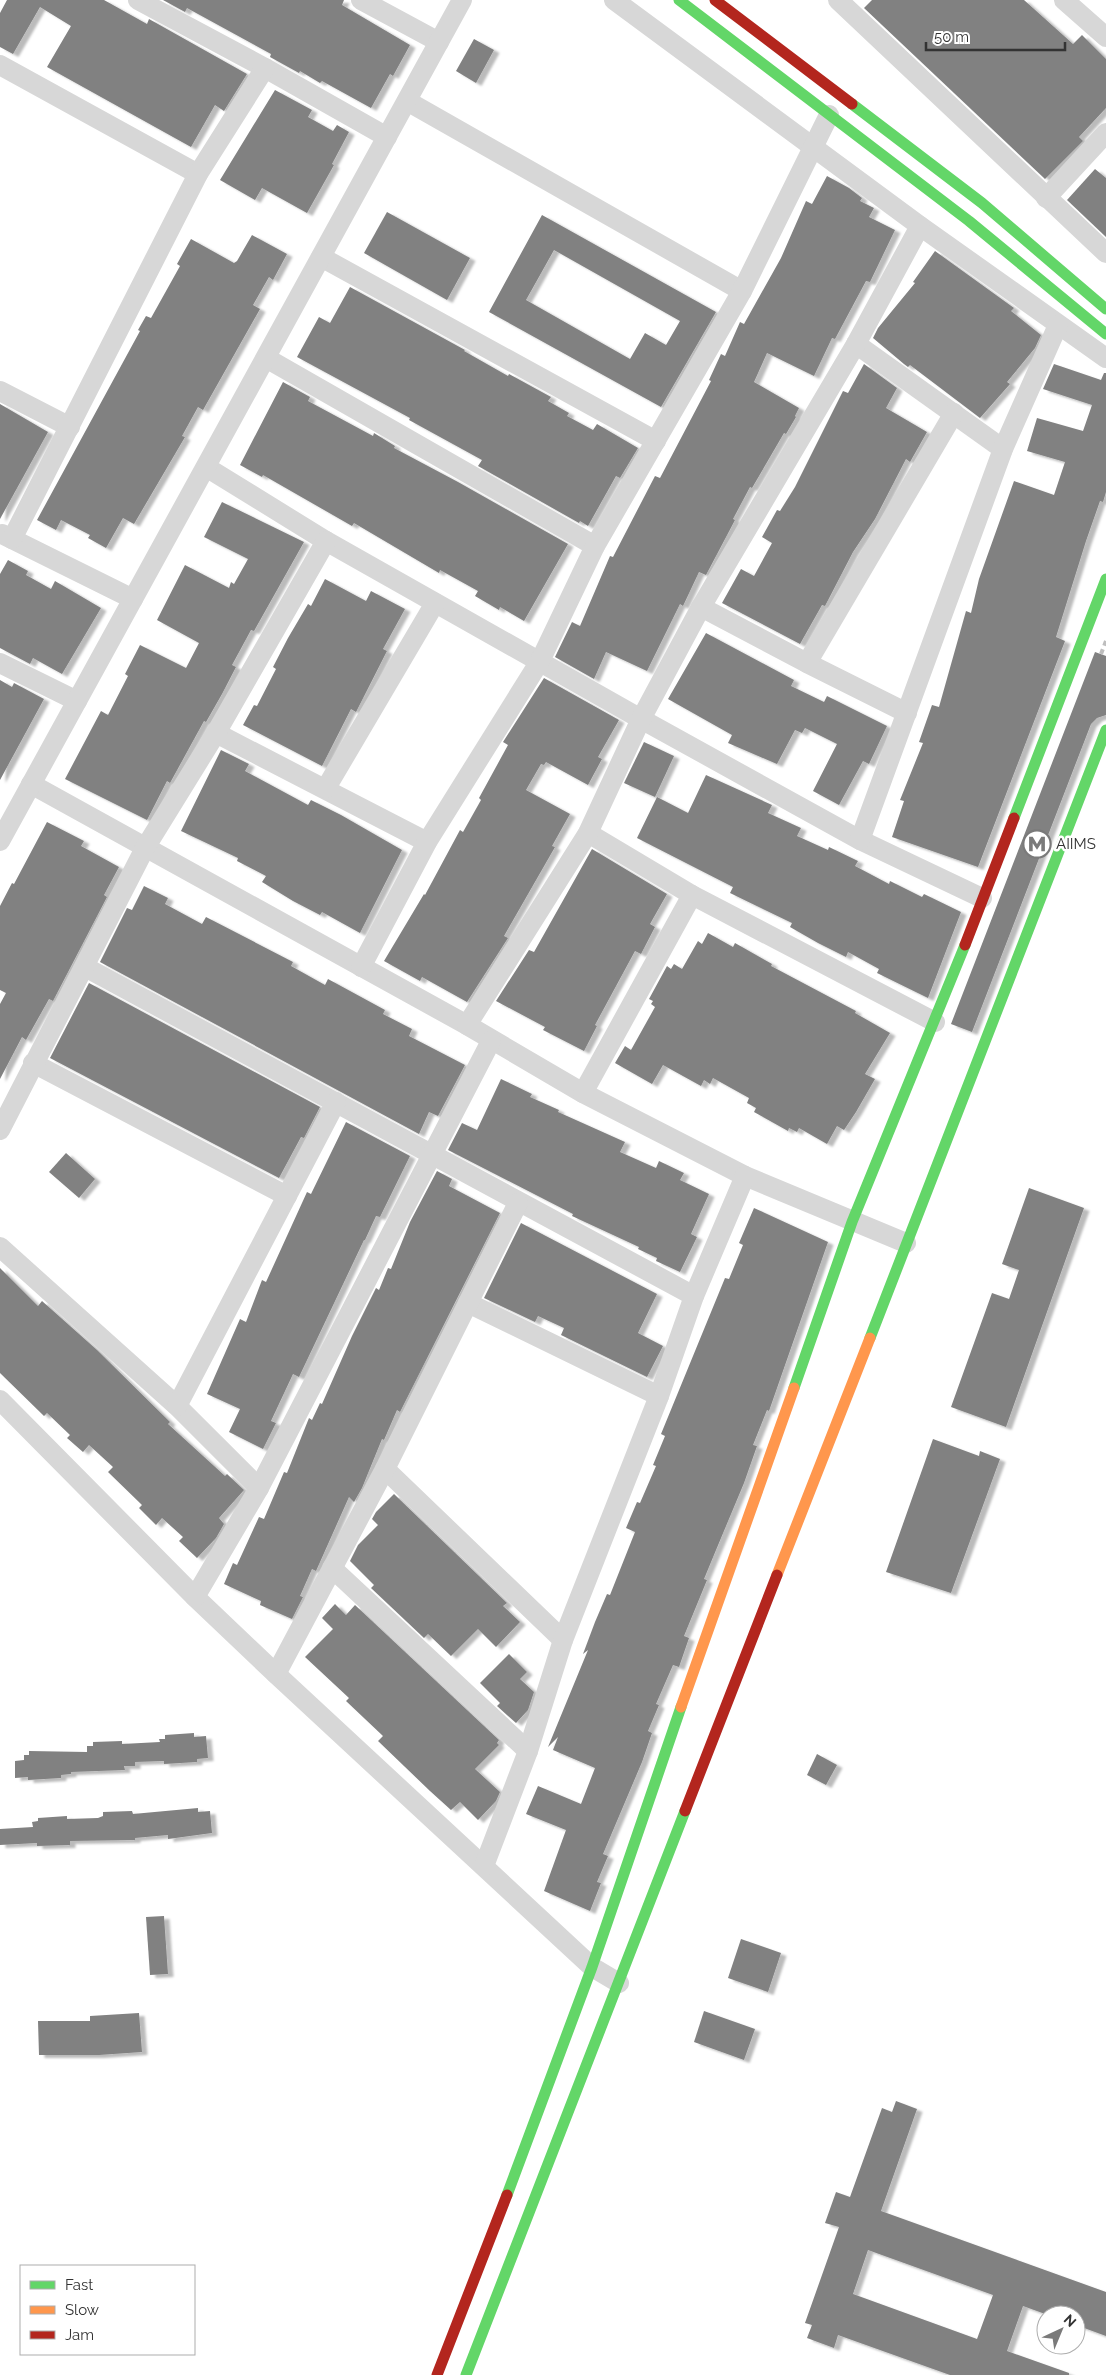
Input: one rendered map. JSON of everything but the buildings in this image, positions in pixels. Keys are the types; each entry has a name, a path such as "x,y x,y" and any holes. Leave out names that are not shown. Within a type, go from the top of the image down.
{"street":[{"path":"138,0 265,68 387,137"},
{"path":"361,0 439,42"},
{"path":"0,841 462,0"},
{"path":"679,0 969,221 1106,334"},
{"path":"715,0 982,203 1106,309"},
{"path":"838,0 1106,253"},
{"path":"1064,0 1106,37"},
{"path":"622,2 812,148 1058,326 1106,358"},
{"path":"0,65 198,174"},
{"path":"133,599 6,536 70,427 198,174 265,68"},
{"path":"407,102 742,291"},
{"path":"360,967 426,842 540,661 595,546 742,291 829,115"},
{"path":"1046,198 1106,133"},
{"path":"467,1025 588,833 640,719 701,607 856,344 920,226"},
{"path":"321,257 656,441"},
{"path":"860,840 1003,449 1058,326"},
{"path":"856,344 1003,449"},
{"path":"266,358 595,546"},
{"path":"0,391 70,427"},
{"path":"807,664 954,413"},
{"path":"206,467 326,540 640,719 860,840 982,898"},
{"path":"0,1130 145,848 216,733 326,540"},
{"path":"437,2375 446,2356 592,1967 618,1887 852,1222 935,1022 1106,579"},
{"path":"326,788 435,603"},
{"path":"701,607 807,664 907,713"},
{"path":"0,663 77,701"},
{"path":"466,2375 1106,730"},
{"path":"216,733 326,788 426,842"},
{"path":"31,784 467,1025 490,1041 584,1093 745,1176 906,1243"},
{"path":"588,833 692,895 935,1022"},
{"path":"584,1093 692,895"},
{"path":"85,967 336,1102 518,1203 694,1296"},
{"path":"195,1597 259,1488 490,1041"},
{"path":"33,1063 287,1196"},
{"path":"177,1406 336,1102"},
{"path":"484,1866 528,1750 563,1640 659,1396 694,1296 745,1176"},
{"path":"276,1674 385,1469 518,1203"},
{"path":"0,1247 177,1406 259,1488"},
{"path":"468,1303 659,1396"},
{"path":"0,1400 195,1597 276,1674 592,1967 618,1983"},
{"path":"385,1469 563,1640"},
{"path":"332,1568 528,1750"}],"railway":[{"path":"1101,654 1106,641"}],"traffic: fast":[{"path":"679,0 969,221 1106,334"},
{"path":"852,104 982,203 1106,309"},
{"path":"1014,818 1106,579"},
{"path":"870,1338 1106,730"},
{"path":"794,1388 852,1222 965,945"},
{"path":"507,2195 592,1967 681,1707"},
{"path":"466,2375 685,1811"}],"traffic: slow":[{"path":"777,1575 870,1338"},
{"path":"681,1707 794,1388"}],"traffic: jam":[{"path":"715,0 852,104"},
{"path":"965,945 1014,818"},
{"path":"685,1811 777,1575"},
{"path":"437,2375 507,2195"}],"place":[{"name":"AIIMS","path":"1037,844"}]}
